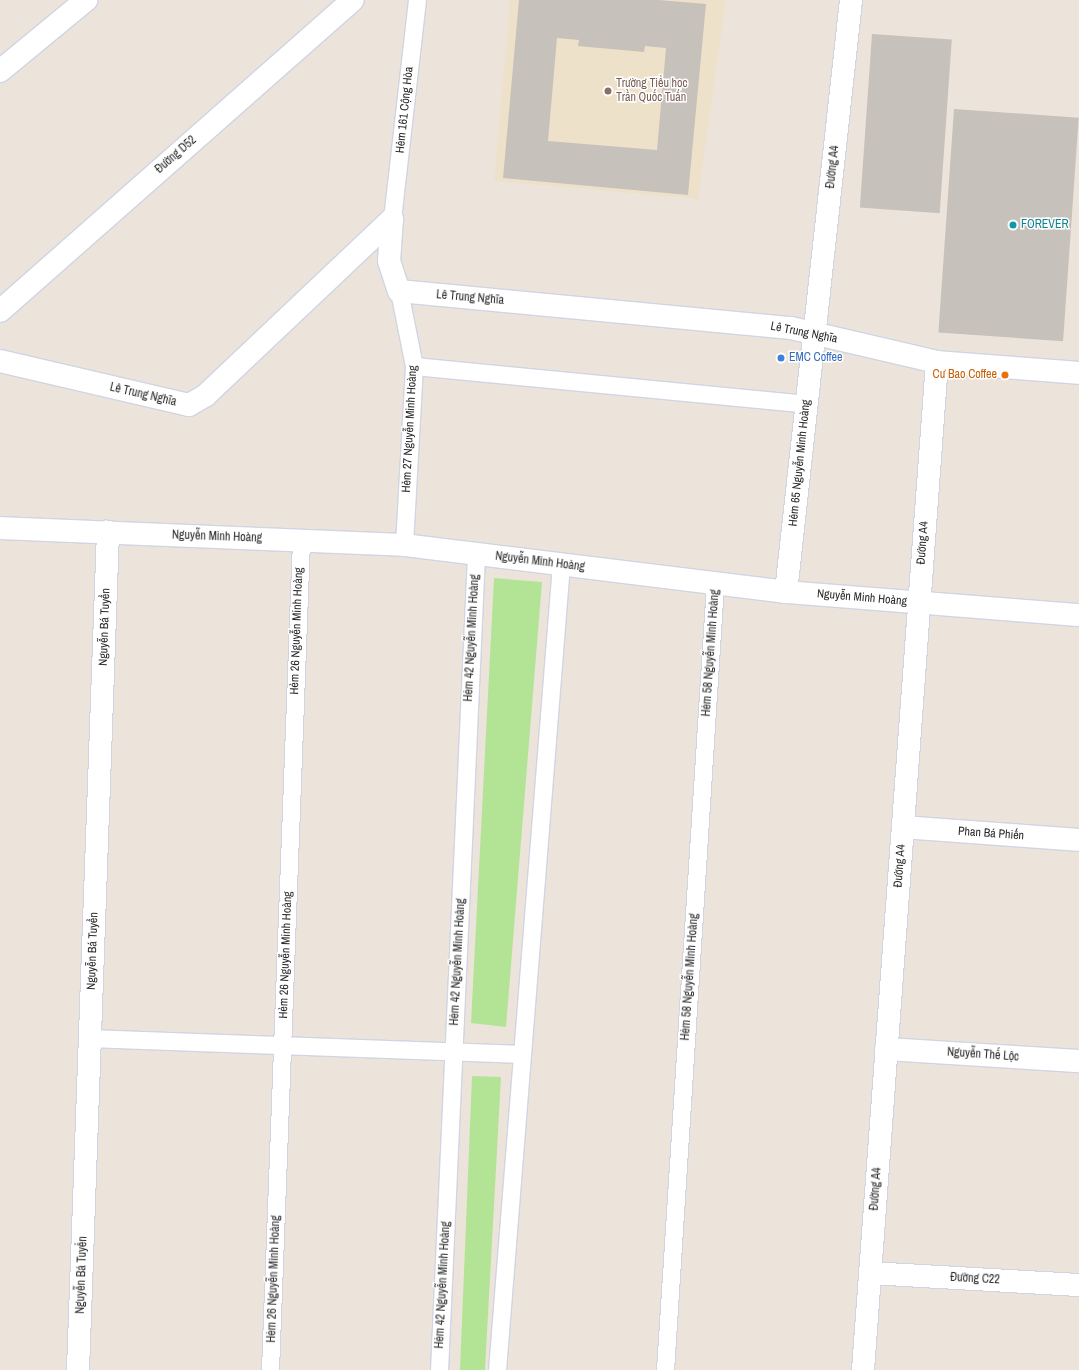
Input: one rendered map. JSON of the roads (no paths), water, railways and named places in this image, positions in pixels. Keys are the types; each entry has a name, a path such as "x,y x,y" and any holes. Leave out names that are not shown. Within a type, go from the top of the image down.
{"street":[{"path":"0,71 86,0"},
{"name":"Đường D52","path":"0,311 353,0"},
{"name":"Đường A4","path":"814,334 851,0"},
{"path":"392,219 389,261 399,291"},
{"name":"Lê Trung Nghĩa","path":"0,361 190,405 206,395 392,219"},
{"name":"Lê Trung Nghĩa","path":"399,291 783,327 936,362 1079,373"},
{"name":"Hẻm 65 Nguyễn Minh Hoàng","path":"786,592 814,334"},
{"name":"Đường A4","path":"863,1370 936,362"},
{"name":"Nguyễn Minh Hoàng","path":"0,528 404,545 786,592 1079,615"},
{"name":"Nguyễn Bá Tuyển","path":"78,1370 108,532"},
{"name":"Phan Bá Phiến","path":"903,827 1079,840"},
{"name":"Nguyễn Thế Lộc","path":"886,1049 1079,1061"},
{"name":"Đường C22","path":"870,1273 1079,1285"}],"lane":[{"name":"Hẻm 161 Cộng Hòa","path":"392,219 417,0"},
{"name":"Hẻm 27 Nguyễn Minh Hoàng","path":"399,291 414,366 404,545"},
{"path":"414,366 807,404"},
{"name":"Hẻm 26 Nguyễn Minh Hoàng","path":"270,1370 301,540"},
{"name":"Hẻm 42 Nguyễn Minh Hoàng","path":"439,1370 476,554"},
{"path":"497,1370 561,564"},
{"name":"Hẻm 58 Nguyễn Minh Hoàng","path":"665,1370 715,583"},
{"path":"90,1038 522,1054"}],"place":[{"name":"Trường Tiểu học Trần Quốc Tuấn","path":"608,91"},
{"name":"FOREVER","path":"1013,225"},
{"name":"EMC Coffee","path":"781,358"},
{"name":"Cư Bao Coffee","path":"1005,375"}]}
